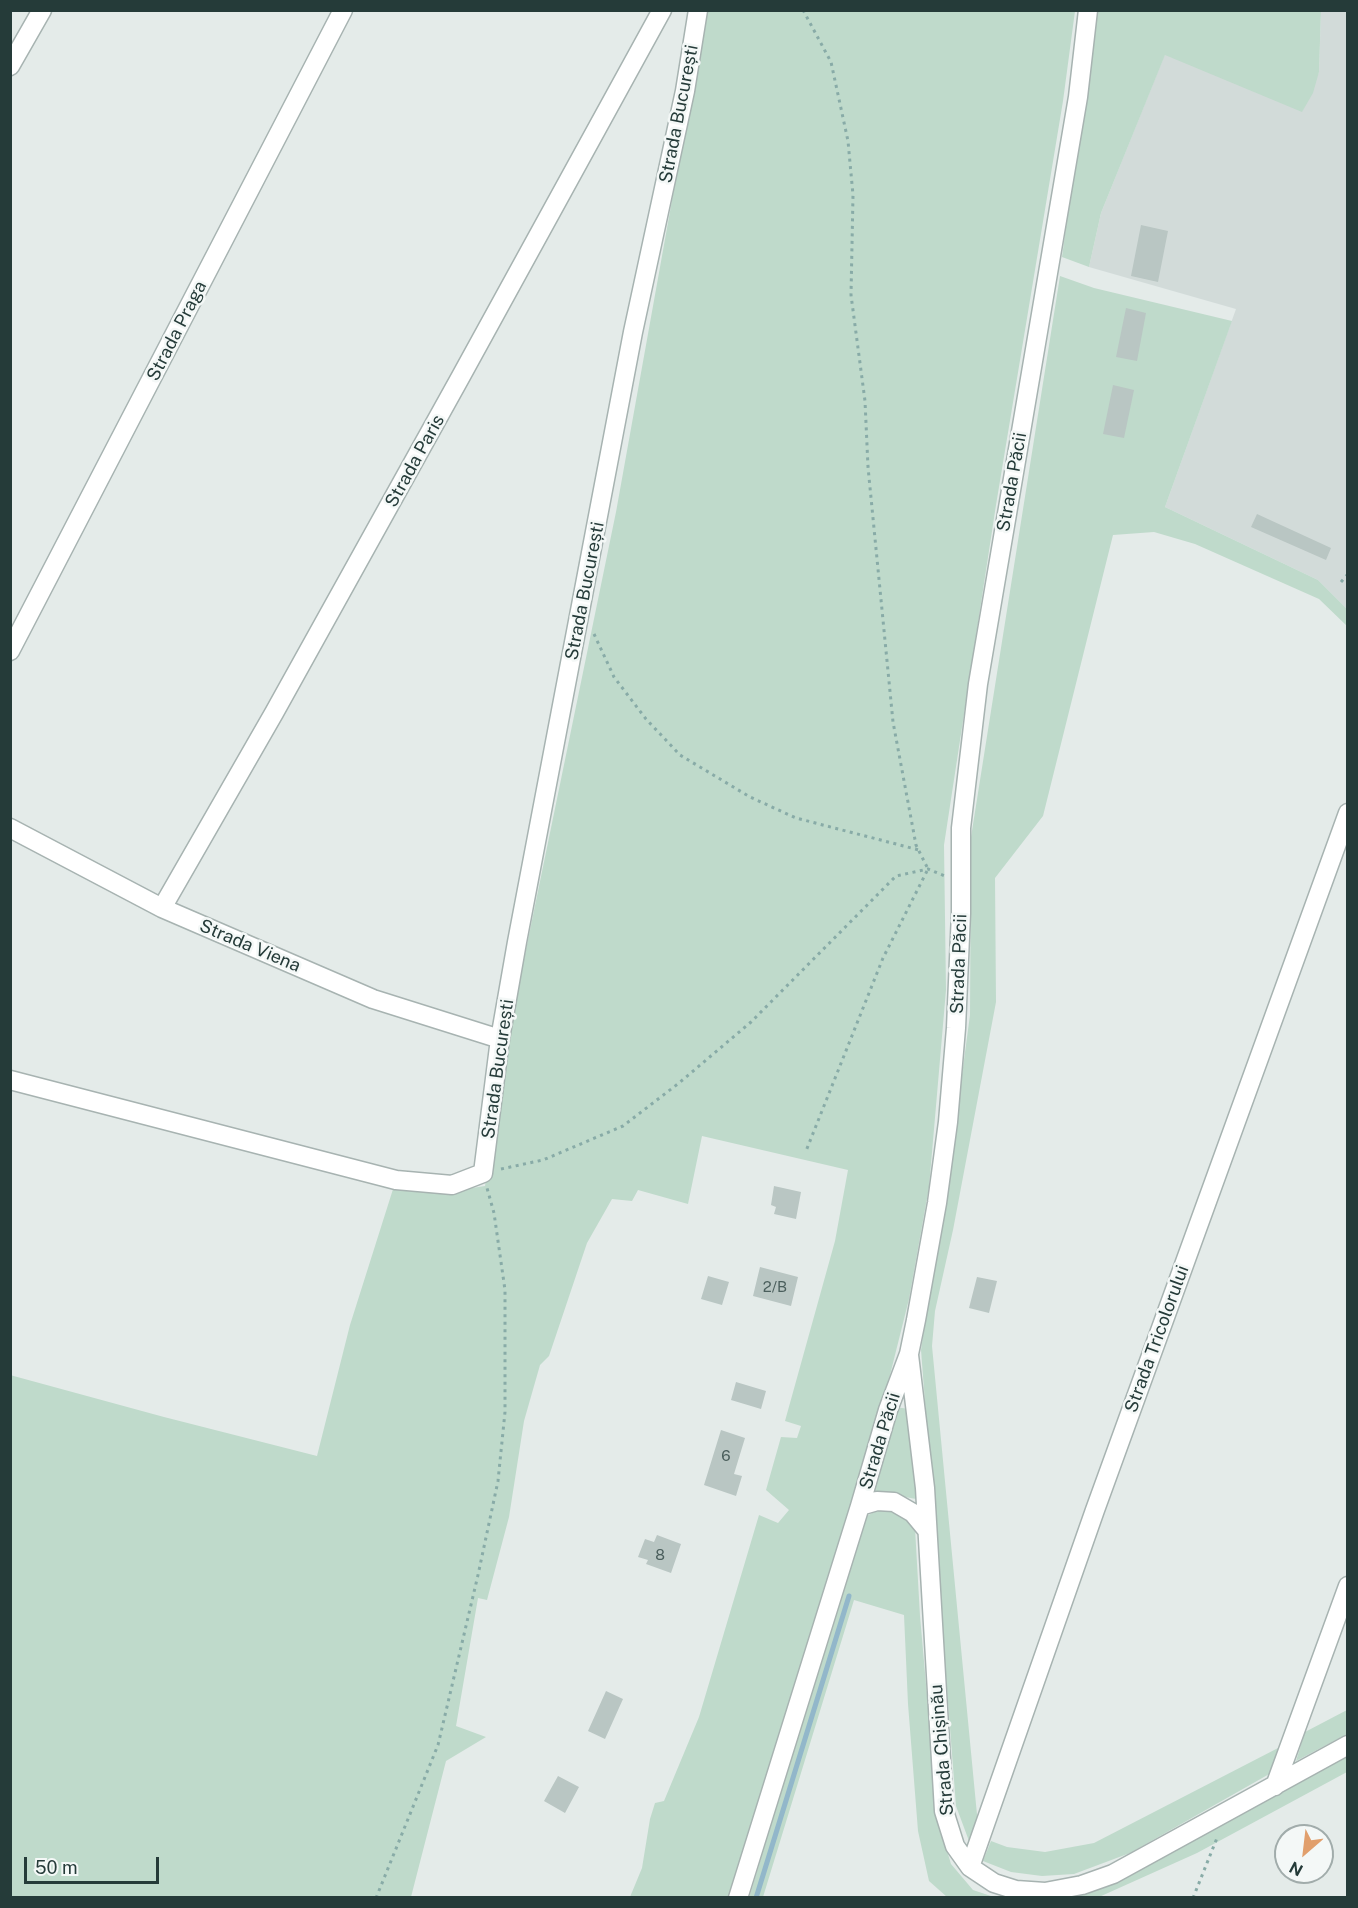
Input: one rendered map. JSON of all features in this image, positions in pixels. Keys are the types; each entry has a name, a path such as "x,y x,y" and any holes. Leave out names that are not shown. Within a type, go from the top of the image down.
{"street":[{"path":"10,66 42,10"},
{"name":"Strada Praga","path":"10,651 343,10"},
{"name":"Strada Paris","path":"162,908 425,441 662,10"},
{"name":"Strada București","path":"483,1173 500,1039 631,343 685,91 698,10"},
{"name":"Strada Păcii","path":"738,1898 888,1410 909,1354 937,1203 948,1122 956,1028 961,828 978,684 1078,98 1088,10"},
{"name":"Strada Tricolorului","path":"970,1867 1095,1510 1347,813"},
{"name":"Strada Viena","path":"10,828 162,908 373,999 500,1039"},
{"path":"10,1080 396,1180 452,1185 483,1173"},
{"name":"Strada Chișinău","path":"909,1354 925,1488 944,1811 956,1846 970,1867 994,1883 1016,1890 1045,1892 1082,1885 1113,1874 1347,1745"},
{"path":"860,1506 877,1502 894,1502 913,1513 927,1530"},
{"path":"1275,1786 1347,1586"}],"path":[{"path":"803,10 831,62 848,141 853,195 851,295 865,401 868,467 893,722 919,850 928,869"},
{"path":"1341,582 1347,574"},
{"path":"594,632 614,677 646,719 680,755 750,797 796,818 919,850"},
{"path":"806,1151 883,958 928,869"},
{"path":"376,1898 438,1745 498,1481 505,1412 505,1290 494,1213 483,1173 543,1160 623,1126 679,1083 751,1022 896,876 928,869 960,881"},
{"path":"1193,1898 1228,1811"}],"shaded area":[{"path":"1321,11 1347,11 1347,609 1318,580 1165,507 1236,309 1089,267 1101,213 1165,54 1302,111 1319,72"}],"green space":[{"path":"706,11 1075,11 1063,101 996,505 944,845 946,990 929,1187 909,1299 890,1375 835,1561 748,1843 729,1897 630,1897 642,1868 655,1803 664,1801 699,1717 759,1515 778,1523 789,1510 766,1490 781,1437 797,1438 801,1426 785,1421 835,1241 848,1170 702,1136 688,1204 638,1190 632,1201 612,1199 587,1243 549,1356 540,1365 524,1421 509,1517 487,1600 478,1598 456,1726 486,1737 446,1761 411,1897 11,1897 10,1375 317,1456 350,1325 394,1186 446,1192 485,1186 516,998 616,512"},
{"path":"1095,11 1321,11 1319,72 1313,93 1302,112 1165,55 1101,213 1089,267 1062,257"},
{"path":"1060,276 1094,288 1232,321 1165,507 1318,580 1347,609 1347,626 1319,599 1195,544 1154,532 1113,535 1043,816 995,878 996,1002 953,1230 935,1311 932,1346 978,1825 969,1841 956,1806 921,1350 946,1194 970,1015 971,837"},
{"path":"895,1407 909,1409 916,1499 872,1491"},
{"path":"890,1509 903,1516 915,1528 920,1616 938,1821 951,1864 973,1890 994,1897 947,1897 929,1881 918,1831 904,1615 854,1600 763,1897 749,1898 863,1518 874,1512"},
{"path":"1347,1710 1347,1734 1296,1761 1305,1732"},
{"path":"1280,1747 1271,1773 1130,1853 1074,1874 1042,1876 1011,1872 983,1861 991,1841 1007,1847 1045,1852 1094,1843"},
{"path":"1347,1753 1347,1772 1197,1853 1099,1897 1069,1898"}],"building":[{"path":"1141,225 1168,231 1158,282 1131,276"},
{"path":"1126,308 1146,313 1137,361 1116,357"},
{"path":"1113,385 1134,390 1124,438 1103,434"},
{"path":"1257,514 1331,548 1326,560 1251,527"},
{"path":"774,1186 801,1192 796,1219 774,1214 776,1207 771,1205"},
{"path":"760,1267 798,1277 791,1306 753,1296"},
{"path":"708,1276 729,1282 722,1305 701,1299"},
{"path":"977,1277 997,1281 989,1313 969,1308"},
{"path":"736,1382 766,1391 761,1409 731,1400"},
{"path":"721,1430 745,1438 734,1474 742,1476 736,1496 704,1485"},
{"path":"657,1535 681,1544 671,1573 646,1564 648,1560 638,1557 645,1539 654,1542"},
{"path":"606,1691 623,1699 605,1739 588,1731"},
{"path":"558,1776 579,1787 565,1813 544,1801"}],"waterway":[{"path":"756,1898 849,1596"}]}
